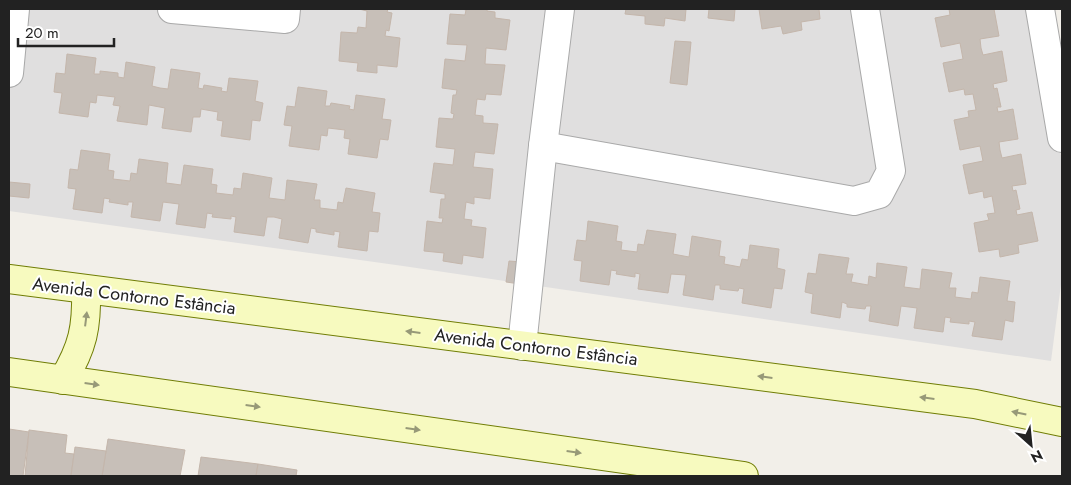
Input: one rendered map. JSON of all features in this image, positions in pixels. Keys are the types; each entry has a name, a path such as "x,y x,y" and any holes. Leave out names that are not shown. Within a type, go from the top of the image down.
{"street":[{"path":"9,73 15,9"},
{"path":"172,9 285,19 286,9"},
{"path":"522,346 543,146 560,9"},
{"path":"543,146 854,201 879,194 891,171 865,9"},
{"path":"1040,9 1062,138"},
{"name":"Avenida Contorno Estância","path":"9,279 975,404 1062,422"},
{"path":"64,380 76,359 83,336 87,313 86,290"},
{"path":"9,372 744,476"}],"shaded area":[{"path":"9,9 1032,9 1062,161 1062,277 1051,361 403,266 9,211"}],"building":[{"path":"359,9 388,9 387,12 392,13 389,31 386,30 385,36 400,38 397,67 377,65 377,73 357,71 358,63 339,61 341,32 357,33 358,27 366,28 367,11"},
{"path":"462,9 487,9 487,11 495,12 495,18 510,20 506,50 486,48 485,64 505,65 501,95 486,94 485,100 477,99 475,115 483,116 483,123 498,124 494,154 475,152 473,167 493,169 490,199 474,197 474,204 466,202 464,219 472,220 471,226 486,228 483,258 463,255 462,264 443,261 444,253 424,251 427,221 442,223 443,218 439,218 441,199 445,199 445,194 430,192 434,163 453,165 455,149 436,147 439,118 453,119 454,114 451,113 453,95 456,95 457,90 442,88 445,59 465,61 467,45 447,44 450,14 465,15 466,10"},
{"path":"626,9 686,9 685,21 665,18 664,26 645,24 645,16 625,14"},
{"path":"709,9 735,9 734,21 708,18"},
{"path":"759,9 819,9 820,19 801,22 802,30 783,34 781,26 762,29"},
{"path":"949,9 994,9 999,36 980,39 981,48 983,55 1002,51 1007,81 993,84 994,89 997,88 1001,107 997,107 998,112 1013,109 1018,139 999,142 1000,150 1002,158 1021,154 1026,184 1012,186 1013,191 1016,190 1020,209 1016,210 1017,215 1032,212 1038,241 1018,245 1019,253 1000,257 999,249 979,252 974,223 989,220 987,214 995,213 992,196 984,198 983,191 969,194 963,165 983,161 980,146 960,150 954,120 969,117 968,111 976,110 973,94 965,95 964,89 949,92 943,63 963,59 960,43 941,47 935,18 950,15"},
{"path":"675,41 691,42 687,85 670,83"},
{"path":"67,54 96,58 94,74 100,74 100,71 118,73 118,77 124,78 126,62 155,67 152,86 160,88 168,89 171,69 200,73 198,88 203,89 204,85 222,88 221,91 227,92 229,78 258,81 255,101 263,103 260,121 252,120 250,140 221,136 223,121 217,120 218,112 201,109 200,117 193,117 191,132 162,128 165,108 149,105 147,125 117,121 120,106 113,105 115,97 97,95 96,103 90,102 88,117 59,113 62,93 54,92 56,73 65,74"},
{"path":"298,87 327,91 325,106 330,106 331,103 350,106 349,109 354,110 356,95 385,99 382,119 391,120 388,140 380,139 377,158 348,154 350,139 344,138 345,130 328,128 327,136 321,135 319,150 289,146 292,126 284,125 287,106 295,107"},
{"path":"81,150 110,154 108,170 114,171 113,179 130,181 131,173 137,174 139,159 168,163 166,183 181,185 184,165 213,169 211,184 217,185 216,193 233,195 234,188 241,189 243,173 272,178 269,198 285,200 287,180 317,184 314,200 320,200 320,208 337,210 338,202 343,203 346,188 375,193 372,212 380,213 378,232 369,231 367,251 338,247 340,232 334,231 334,235 316,232 316,229 311,228 308,243 279,238 282,219 274,217 267,217 264,236 234,232 236,217 231,216 231,219 212,217 213,214 207,213 205,228 176,224 179,204 163,202 160,221 131,217 133,202 128,202 128,205 109,202 110,199 104,198 102,213 73,209 76,189 68,188 70,169 78,170"},
{"path":"9,182 30,184 29,198 9,196"},
{"path":"588,221 618,226 616,241 622,242 621,250 637,252 638,244 644,245 647,230 676,234 673,254 689,257 692,236 721,241 719,256 725,257 724,264 740,267 742,259 748,260 750,245 779,249 777,268 785,270 782,289 774,288 771,308 742,303 744,289 739,288 738,291 720,289 720,285 715,285 713,300 683,295 686,275 671,274 668,293 638,289 640,274 635,273 635,277 616,274 617,271 611,270 609,285 580,281 582,261 574,260 577,240 586,241"},
{"path":"819,254 849,258 846,274 853,274 851,282 868,285 869,276 876,278 877,263 907,267 904,287 920,289 922,269 952,273 949,288 956,288 955,297 971,299 972,292 978,293 980,277 1010,281 1007,301 1015,302 1013,322 1005,320 1002,340 972,336 975,322 969,321 969,324 950,322 951,318 945,317 943,332 914,328 917,308 901,306 898,326 869,321 871,306 866,306 865,309 847,307 847,304 842,302 840,318 811,313 813,294 805,292 808,273 816,274"},
{"path":"509,261 522,262 520,284 506,282"},
{"path":"9,429 29,432 23,476 9,476"},
{"path":"29,430 67,435 65,453 74,454 71,476 25,476"},
{"path":"108,439 185,450 180,476 102,476"},
{"path":"75,447 106,451 102,476 71,476"},
{"path":"201,457 258,464 256,476 198,476"},
{"path":"258,464 297,470 296,476 256,476"}]}
